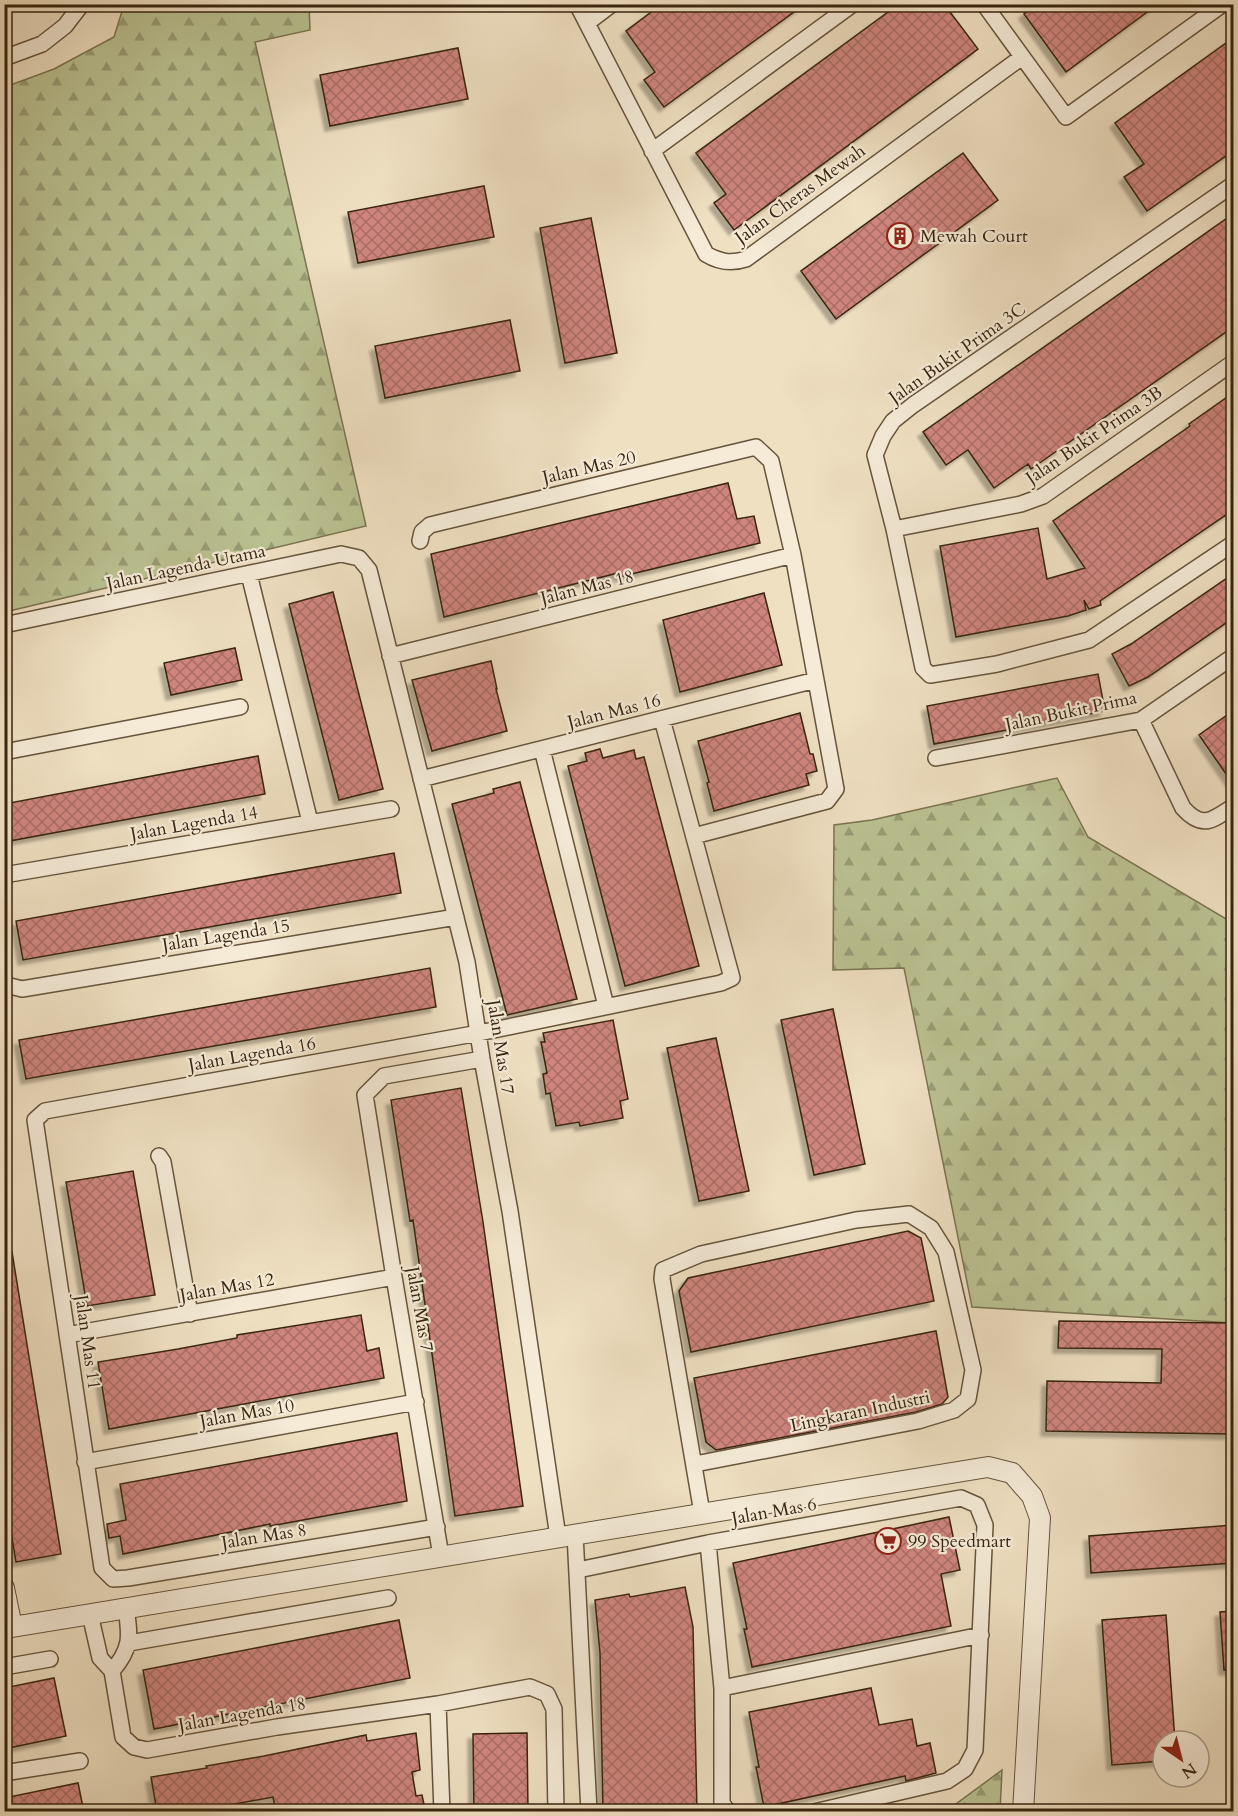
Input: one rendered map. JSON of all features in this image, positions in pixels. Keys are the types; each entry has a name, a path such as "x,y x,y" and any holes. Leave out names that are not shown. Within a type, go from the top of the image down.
{"street":[{"path":"4,58 42,44 65,26 82,4"},
{"name":"Jalan Cheras Mewah","path":"577,4 706,254 723,262 746,259 1022,57"},
{"path":"587,22 612,4"},
{"path":"652,151 853,4"},
{"path":"984,4 1066,117 1224,4"},
{"name":"Jalan Bukit Prima 3C","path":"1233,184 913,405 893,421 883,436 875,455 894,529 922,668 930,675 997,664 1089,640 1233,543"},
{"name":"Jalan Bukit Prima 3B","path":"894,529 1021,504 1044,496 1233,362"},
{"name":"Jalan Mas 20","path":"420,541 422,532 430,525 756,447 771,461 792,555"},
{"name":"Jalan Lagenda Utama","path":"4,625 340,554 359,558 369,570"},
{"path":"662,718 694,836 827,801 836,789 792,555"},
{"name":"Jalan Mas 18","path":"390,656 792,555"},
{"name":"Jalan Mas 17","path":"369,570 467,962 566,1535 578,1570 589,1812"},
{"path":"249,574 310,822"},
{"name":"Jalan Bukit Prima","path":"936,758 1141,720 1233,656"},
{"name":"Jalan Mas 16","path":"421,779 816,680"},
{"path":"4,752 240,707"},
{"path":"1141,720 1183,808 1192,819 1203,822 1216,818 1233,806"},
{"path":"542,749 606,1006"},
{"name":"Jalan Lagenda 14","path":"4,875 391,809"},
{"name":"Jalan Lagenda 16","path":"35,1120 45,1111 479,1033 721,983 732,978 694,836"},
{"name":"Jalan Lagenda 15","path":"4,983 22,989 456,917"},
{"name":"Jalan Mas 7","path":"441,1556 365,1095 384,1076 482,1059"},
{"name":"Jalan Mas 11","path":"35,1120 102,1569"},
{"path":"159,1156 163,1162 190,1314"},
{"name":"Lingkaran Industri","path":"909,1214 931,1228 946,1252 973,1370 968,1399 954,1410 918,1421 694,1464 662,1279 663,1270 700,1254 855,1220 909,1214"},
{"name":"Jalan Mas 12","path":"67,1335 394,1277"},
{"name":"Jalan Mas 10","path":"86,1462 416,1402"},
{"path":"694,1464 702,1513"},
{"path":"4,1588 8,1628 988,1467 1012,1473 1032,1496 1040,1518 1023,1812"},
{"path":"867,1486 869,1514"},
{"name":"Jalan Mas 6","path":"578,1570 708,1543 961,1498 977,1505 985,1525 981,1635"},
{"name":"Jalan Mas 8","path":"102,1569 113,1579 128,1578 437,1527"},
{"path":"708,1543 722,1688 722,1803 728,1812"},
{"path":"129,1643 388,1598"},
{"path":"90,1614 100,1658 112,1671 123,1659 129,1643 126,1608"},
{"path":"722,1688 981,1635 975,1750 965,1769 947,1781 814,1812"},
{"path":"4,1667 50,1659"},
{"name":"Jalan Lagenda 18","path":"112,1671 123,1737 134,1747 147,1750 277,1727 438,1704"},
{"path":"442,1812 438,1704 530,1687 547,1694 554,1709 556,1812"},
{"path":"4,1773 80,1761"}],"green space":[{"path":"124,5 309,5 310,30 255,42 366,526 5,612 5,87 54,69 114,37"},
{"path":"1057,778 1088,837 1226,919 1233,917 1233,1323 972,1307 904,968 833,970 834,825 872,820"},
{"path":"1002,1770 1000,1811 954,1811 956,1804"}],"building":[{"path":"662,4 805,4 664,107 644,80 655,72 626,31"},
{"path":"899,4 944,4 978,49 734,230 714,203 726,194 696,153"},
{"path":"1036,4 1158,4 1066,72 1024,14"},
{"path":"1233,38 1233,151 1147,211 1124,177 1144,164 1115,123"},
{"path":"458,48 468,99 330,126 320,75"},
{"name":"Mewah Court","path":"963,153 998,200 836,319 801,271"},
{"path":"484,186 494,237 358,263 348,212"},
{"path":"1233,214 1233,327 1031,469 1028,464 994,488 968,450 946,465 923,432"},
{"path":"591,218 617,353 565,363 540,228"},
{"path":"510,320 520,371 385,398 375,346"},
{"path":"1233,393 1233,510 1100,601 1101,605 1089,609 1084,600 1086,610 1068,616 956,637 940,546 1038,528 1047,579 1085,568 1053,521 1190,426 1189,424"},
{"path":"728,483 737,519 754,516 760,543 619,577 618,573 444,617 431,554"},
{"path":"1233,574 1233,618 1148,677 1129,686 1112,654 1131,644"},
{"path":"333,592 383,789 339,800 289,604"},
{"path":"764,593 782,665 680,692 663,620"},
{"path":"235,648 242,680 171,695 164,663"},
{"path":"491,661 507,731 432,751 412,680"},
{"path":"1098,674 1105,711 934,744 927,706"},
{"path":"800,713 810,754 813,754 817,771 806,774 809,785 714,811 698,741"},
{"path":"1227,715 1233,725 1233,784 1199,735"},
{"path":"600,749 603,758 634,750 636,759 644,757 699,966 625,986 568,766 587,761 585,753"},
{"path":"258,756 265,794 4,842 4,804"},
{"path":"520,782 577,999 507,1015 452,804 494,793 493,789"},
{"path":"394,853 401,893 23,960 16,921"},
{"path":"430,968 436,1007 26,1079 19,1040"},
{"path":"833,1009 865,1164 814,1175 781,1020"},
{"path":"613,1020 628,1099 620,1101 623,1118 580,1126 579,1122 556,1126 550,1093 546,1094 543,1074 547,1073 541,1042 545,1042 543,1033"},
{"path":"716,1038 749,1191 699,1201 667,1048"},
{"path":"461,1088 483,1222 523,1506 455,1516 413,1220 410,1221 391,1100"},
{"path":"133,1171 155,1295 87,1306 66,1182"},
{"path":"908,1231 921,1238 934,1301 691,1352 679,1291 688,1278"},
{"path":"4,1252 12,1252 61,1554 16,1562 4,1490"},
{"path":"361,1315 367,1351 379,1348 384,1378 109,1429 98,1362 237,1338 237,1335"},
{"path":"1059,1321 1233,1323 1230,1434 1046,1431 1047,1381 1161,1383 1162,1349 1058,1348"},
{"path":"936,1331 948,1397 942,1404 916,1412 716,1450 706,1442 694,1378"},
{"path":"397,1433 407,1501 270,1526 270,1524 123,1554 120,1536 109,1538 107,1524 126,1520 120,1484"},
{"path":"949,1517 960,1570 941,1574 951,1626 752,1667 744,1629 747,1629 733,1563"},
{"path":"1233,1525 1233,1563 1091,1573 1089,1536"},
{"path":"685,1587 693,1627 697,1812 603,1812 600,1653 595,1600 629,1594 630,1597"},
{"path":"1233,1611 1233,1670 1224,1670 1220,1612"},
{"path":"1166,1615 1174,1729 1151,1729 1151,1762 1112,1765 1102,1620"},
{"path":"399,1620 410,1678 154,1729 143,1670"},
{"path":"54,1678 66,1736 4,1749 4,1688"},
{"path":"871,1688 879,1725 912,1719 917,1746 930,1743 936,1773 906,1781 905,1776 764,1807 749,1712"},
{"path":"416,1733 420,1770 412,1772 416,1796 422,1795 425,1809 410,1812 276,1812 273,1797 192,1812 157,1812 151,1777 207,1768 206,1766 366,1735 367,1741"},
{"path":"527,1733 528,1812 474,1812 473,1734"},
{"path":"78,1783 84,1812 4,1812 4,1798"}],"place":[{"name":"Mewah Court","path":"900,236"},
{"name":"99 Speedmart","path":"888,1541"}]}
